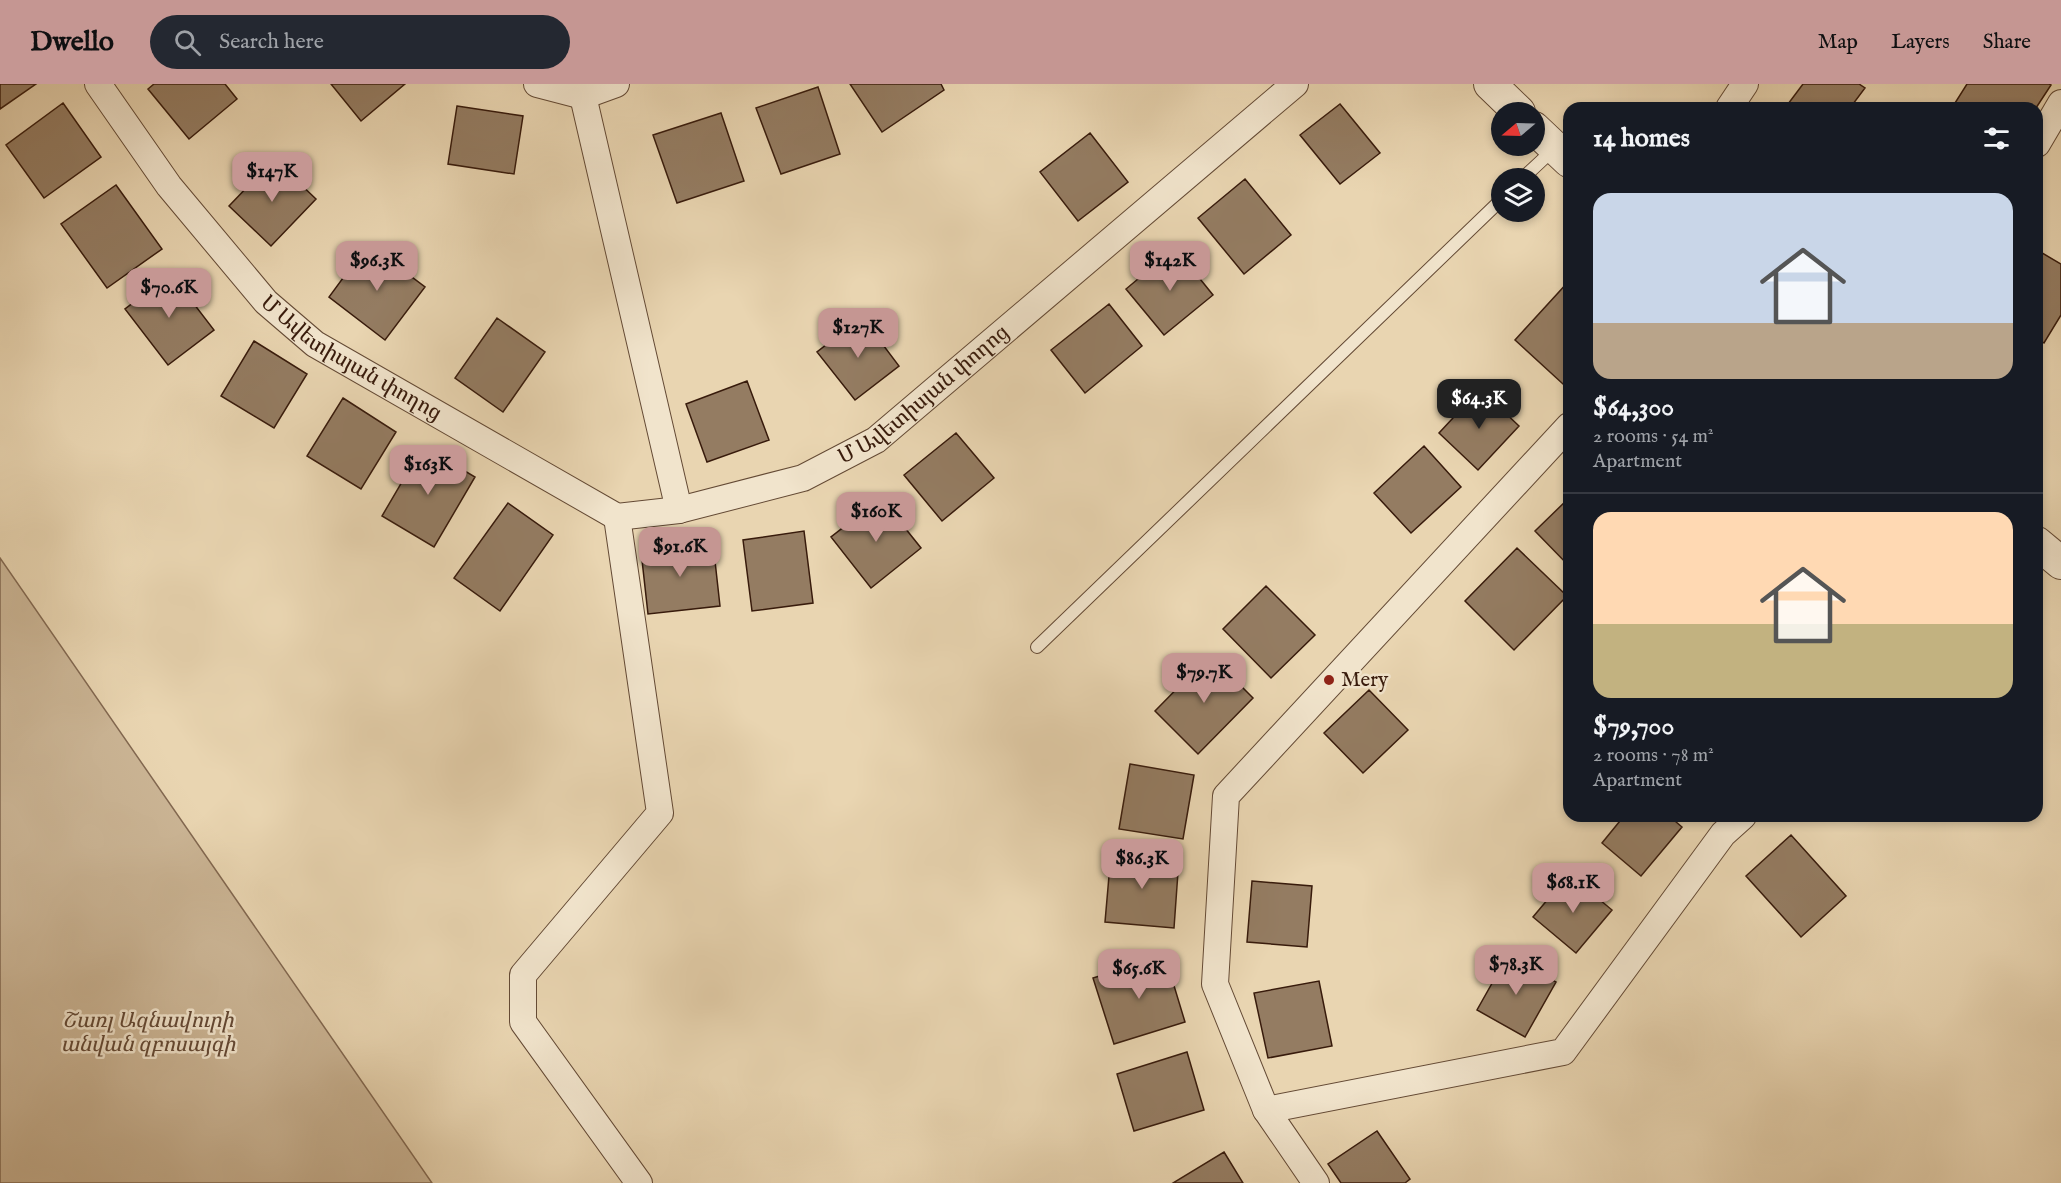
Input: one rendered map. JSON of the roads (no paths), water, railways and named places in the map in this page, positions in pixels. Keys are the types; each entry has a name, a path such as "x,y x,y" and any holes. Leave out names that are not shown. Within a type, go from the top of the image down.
{"street":[{"name":"Մ Ավետիսյան փողոց","path":"98,84 169,186 266,302 315,344 616,517 679,510 804,478 876,440 1296,84"},
{"path":"537,84 582,96 616,84"},
{"path":"1490,84 1509,102"},
{"path":"1733,102 1745,84"},
{"path":"582,96 679,510"},
{"path":"2043,134 2061,103"},
{"path":"1316,1183 1266,1110 1215,984 1226,796 1563,432"},
{"path":"616,517 660,813 522,975 523,1022 639,1183"},
{"path":"1266,1110 1563,1052 1723,834 1736,822"}],"lane":[{"path":"1532,168 1553,146"},
{"path":"1037,647 1491,210"}],"place":[{"name":"Mery","path":"1329,680"}],"park label":[{"name":"Շառլ Ազնավուրի անվան զբոսայգի","path":"148,1033"}]}
